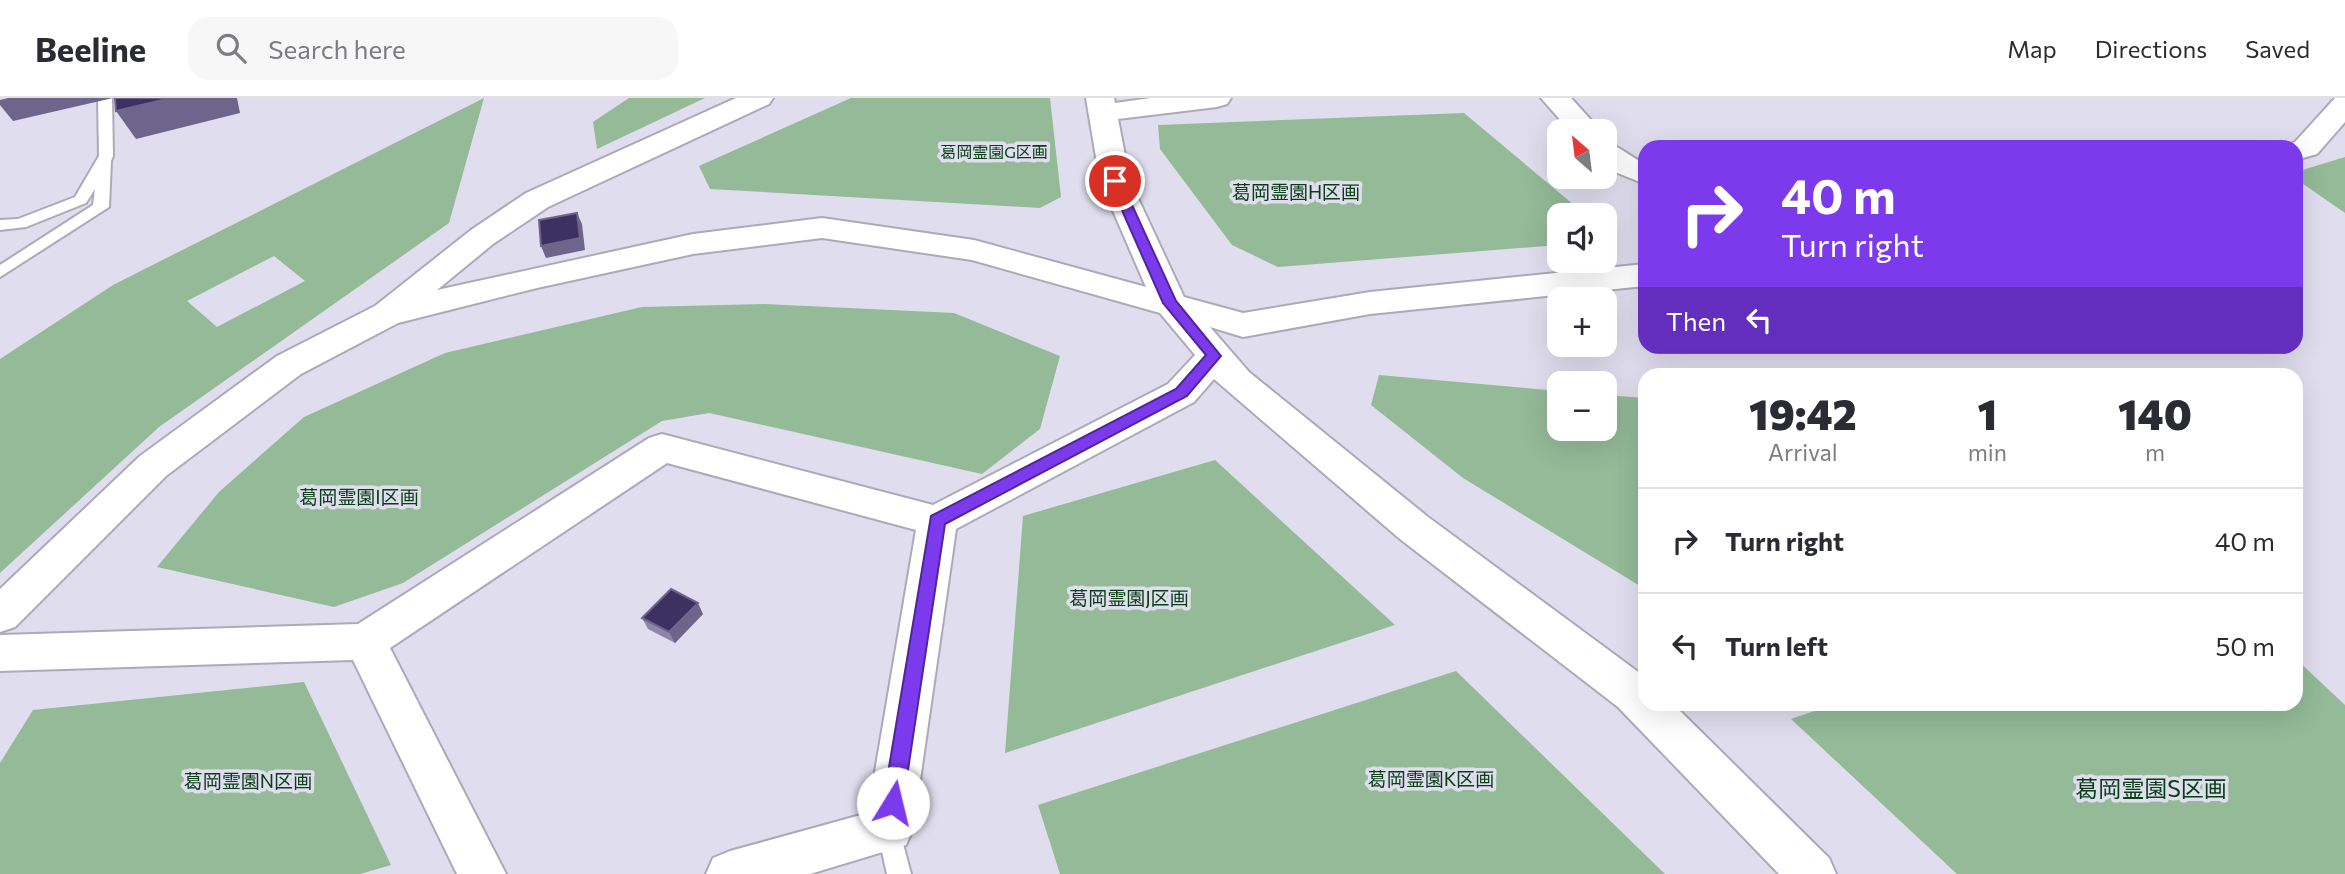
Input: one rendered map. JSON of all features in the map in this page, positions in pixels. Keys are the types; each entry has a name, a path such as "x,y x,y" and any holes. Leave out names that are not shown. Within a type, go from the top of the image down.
{"street":[{"path":"0,615 153,466 289,365 387,314 482,237 537,200 759,98"},
{"path":"1217,98 1100,106 1115,181 1170,303 1236,381 1414,528 1638,699"},
{"path":"1555,98 1575,119"},
{"path":"2303,149 2341,103"},
{"path":"1617,162 1638,172"},
{"path":"387,314 537,277 693,244 822,228 974,250 1243,325 1370,303 1638,276"},
{"path":"0,653 365,642 662,447 937,521 1181,393 1214,356"},
{"path":"730,874 889,829 937,521"},
{"path":"365,642 482,874"},
{"path":"1650,711 1812,874"}],"lane":[{"path":"0,272 100,207 106,156 105,98"},
{"path":"0,225 20,224 81,201 106,156"},
{"path":"889,829 899,874"}],"green space":[{"path":"484,98 449,223 159,427 0,573 0,359 113,285","holes":["274,256 305,281 217,327 187,301"]},
{"path":"629,98 705,98 597,149 593,122"},
{"name":"葛岡霊園G区画","path":"851,98 1050,98 1061,197 1040,208 710,189 699,166"},
{"name":"葛岡霊園H区画","path":"1464,113 1547,182 1547,189 1555,189 1572,203 1547,203 1547,246 1278,267 1232,245 1160,149 1158,125"},
{"path":"2345,157 2345,213 2303,184 2303,170"},
{"name":"葛岡霊園I区画","path":"764,304 954,313 1060,356 1040,429 982,474 709,413 662,421 403,583 334,607 157,567 219,492 304,417 445,353 642,307"},
{"path":"1379,375 1547,390 1547,441 1617,441 1617,396 1638,397 1638,585 1463,478 1371,405"},
{"name":"葛岡霊園J区画","path":"1215,460 1395,625 1005,753 1023,516"},
{"name":"葛岡霊園S区画","path":"2303,666 2345,705 2345,874 1957,874 1791,719 1814,711 2303,711"},
{"name":"葛岡霊園K区画","path":"1456,671 1665,874 1060,874 1038,805"},
{"name":"葛岡霊園N区画","path":"304,682 391,865 360,874 0,874 0,763 33,710"}],"building":[{"path":"115,98 171,98 116,111"},
{"path":"577,213 580,238 541,246 539,220"},
{"path":"671,589 698,603 669,632 642,618"}],"route":[{"path":"893,803 937,521 1181,393 1214,356 1170,303 1115,181"}]}
